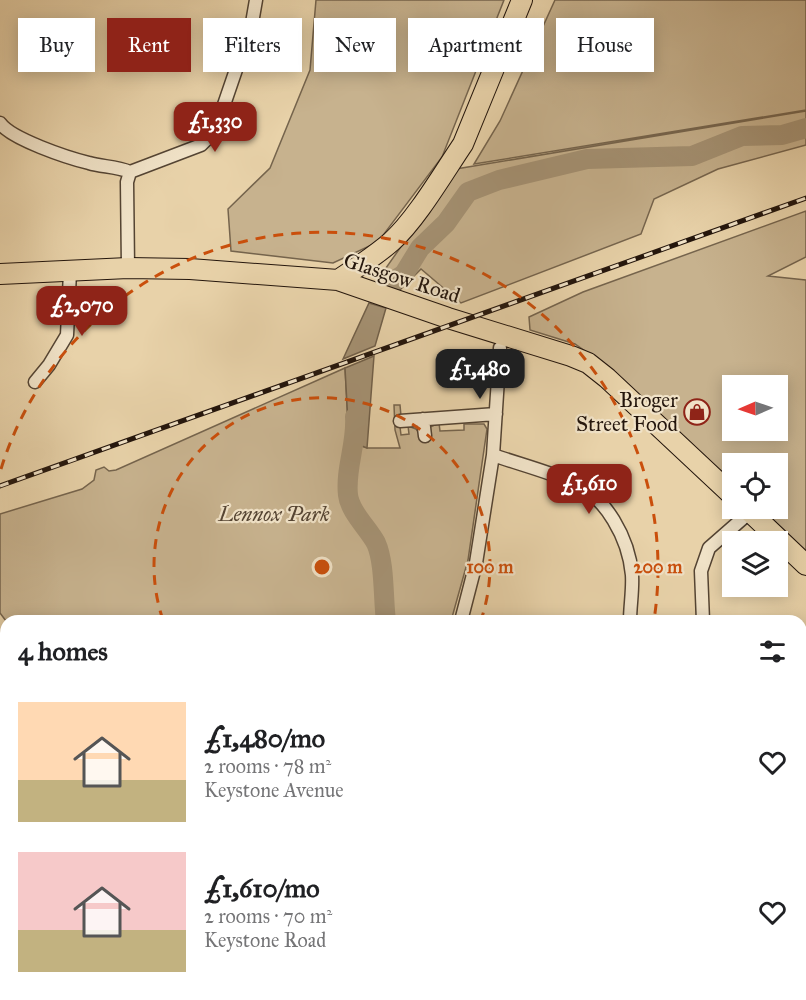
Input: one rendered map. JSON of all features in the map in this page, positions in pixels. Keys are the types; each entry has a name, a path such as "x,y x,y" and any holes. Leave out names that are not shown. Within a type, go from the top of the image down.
{"main road":[{"path":"338,280 392,242 408,224 463,144 522,0"},
{"name":"Glasgow Road","path":"0,274 128,268 338,280 588,363 608,378 722,486"},
{"path":"757,519 806,565"}],"street":[{"path":"0,123 15,135 42,147 84,162 129,172 201,145 215,131 252,23 256,0"},
{"path":"128,268 127,182 129,172"},
{"path":"35,382 50,365 67,335 70,272"},
{"path":"463,615 476,563 493,455 500,348"},
{"path":"400,421 496,414"},
{"path":"423,419 425,436"},
{"path":"493,455 573,482 589,492 608,512 624,542 632,575 630,615"},
{"path":"703,615 701,571 709,548 739,519"}],"green space":[{"path":"316,0 504,0 497,18 408,18 408,72 476,72 442,157 378,242 333,263 231,251 228,209 270,168 310,70 314,23 314,72 396,72 396,18 314,18"},
{"path":"555,0 806,0 806,110 474,164 500,121 522,72 544,72 544,24"},
{"path":"806,111 806,145 718,169 654,199 641,234 461,303 421,269 400,290 376,282 456,169"},
{"path":"806,211 806,257 768,276 806,280 806,552 788,536 788,531 783,531 770,519 788,519 788,453 722,453 722,474 602,363 575,344 530,330 529,317 583,292"},
{"name":"Lennox Park","path":"345,368 349,441 367,448 400,448 395,430 394,405 400,405 401,416 397,417 397,427 400,427 401,435 409,434 408,426 419,433 429,432 430,427 439,423 440,431 464,430 464,424 484,424 487,429 468,560 453,615 2,615 0,514 82,489 94,480 96,470 104,467 109,471 116,470"}],"shaded area":[{"path":"369,303 386,308 375,346 343,359"},
{"path":"374,356 367,448 349,441 345,368"}],"waterway":[{"path":"391,283 404,274 420,248 446,223 468,192 499,180 587,159 692,156 742,136 782,135 806,128"},
{"path":"355,417 348,495 352,508 373,537 379,551 386,615"}],"railway":[{"path":"0,486 806,198"}],"place":[{"name":"Broger Street Food","path":"697,412"}]}
